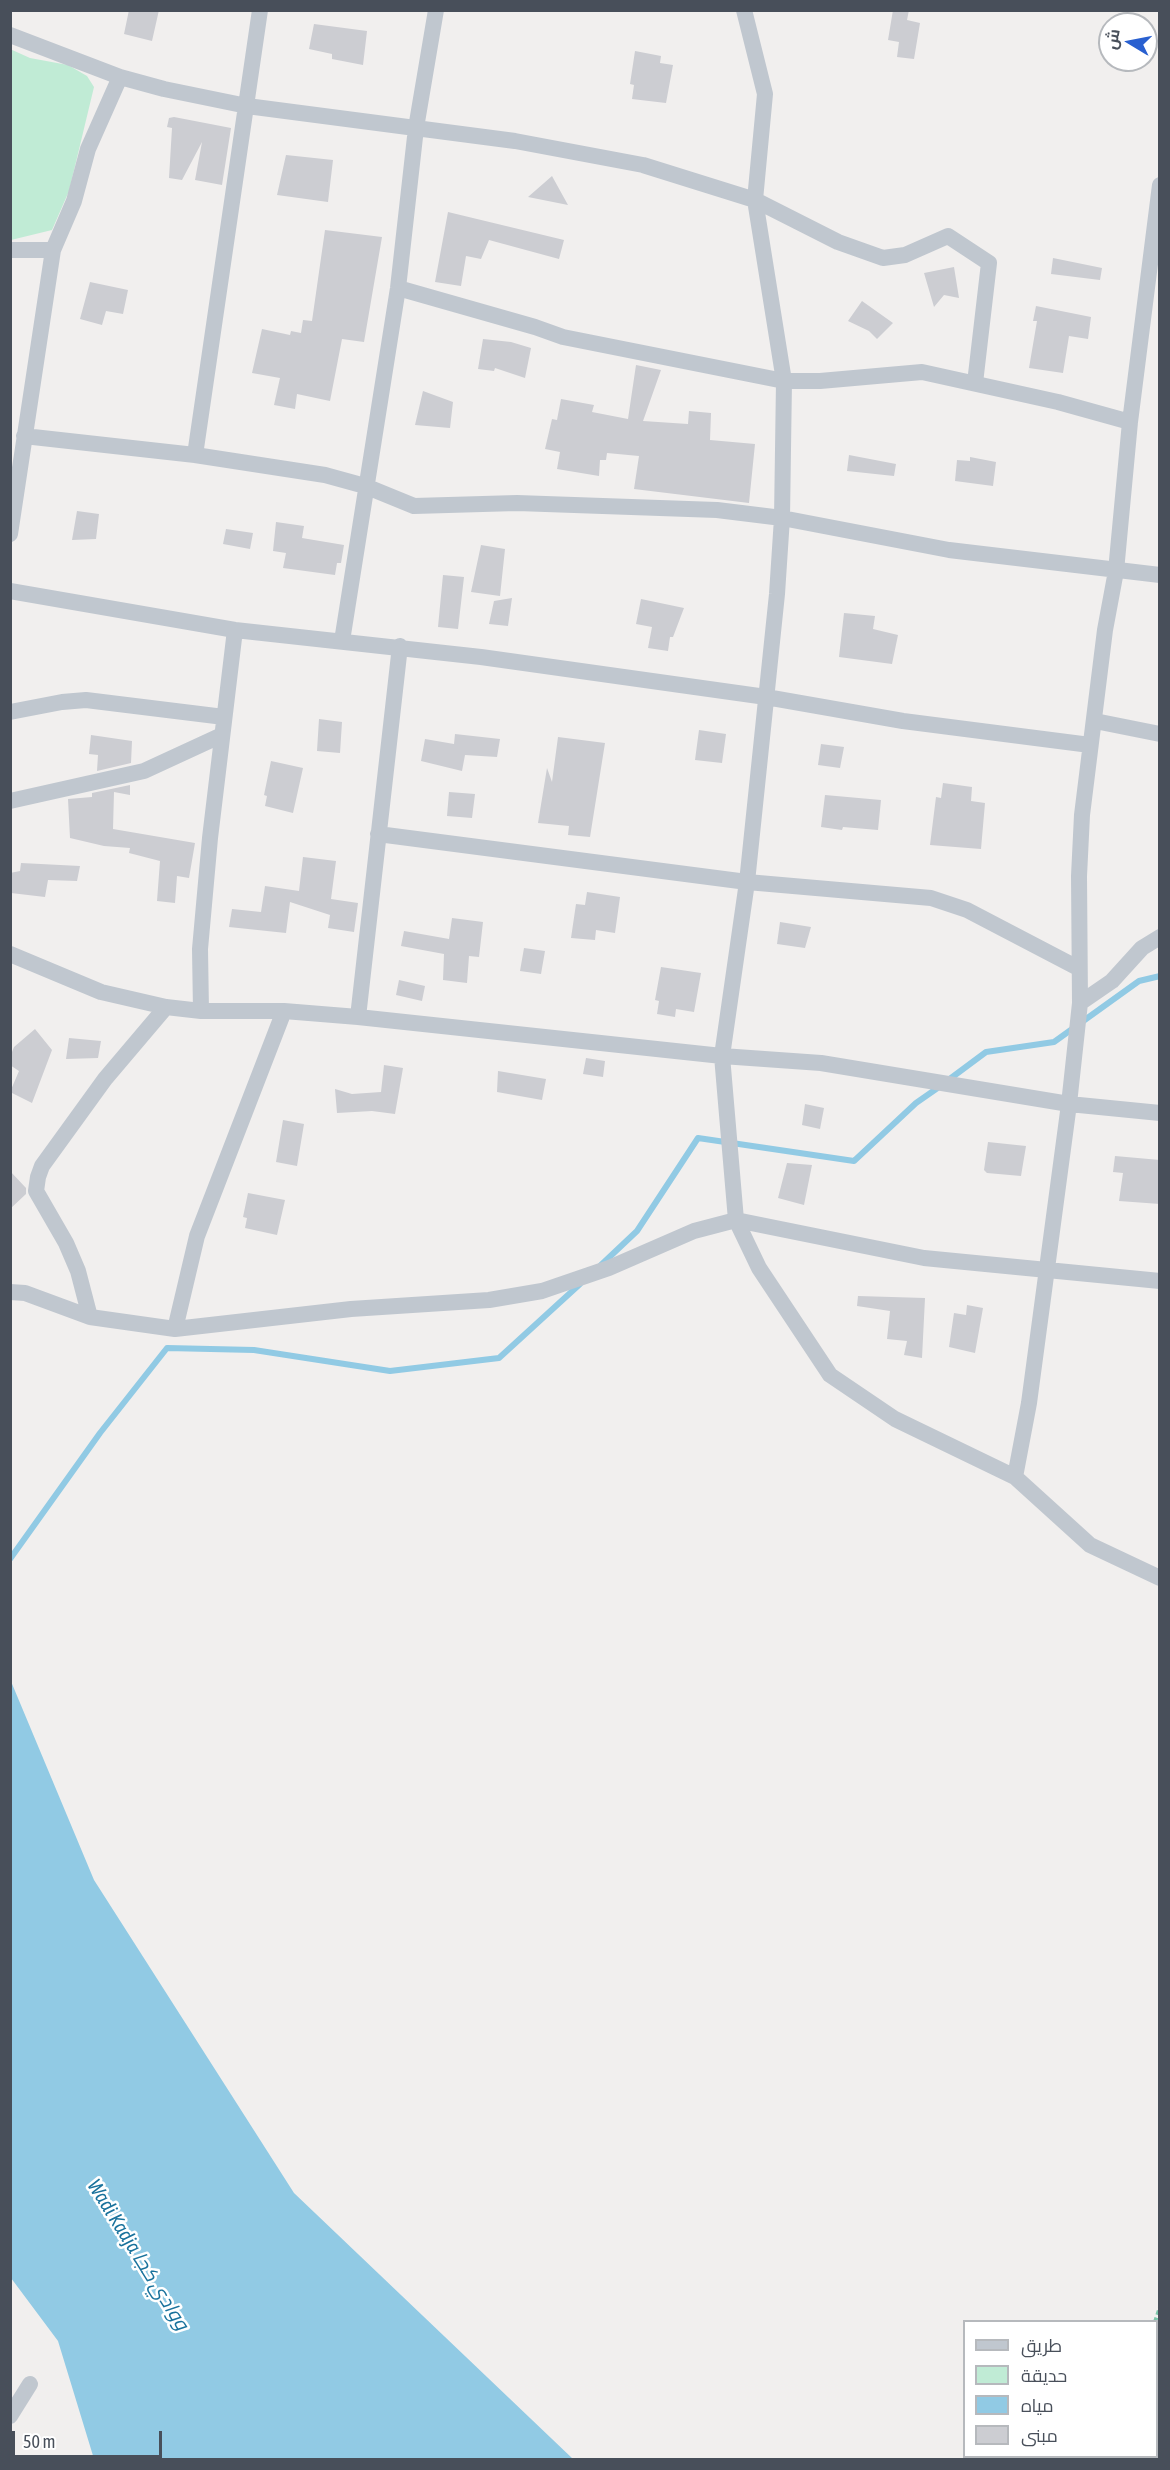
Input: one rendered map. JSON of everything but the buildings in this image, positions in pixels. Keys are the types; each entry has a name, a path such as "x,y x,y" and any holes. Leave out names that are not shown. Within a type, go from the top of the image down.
{"street":[{"path":"195,455 261,10"},
{"path":"342,641 398,288 416,128 436,10"},
{"path":"744,10 765,94 755,200 784,381 782,519 766,698 747,882 722,1056 736,1220 759,1268 830,1375 895,1419 1015,1477 1090,1545 1160,1578"},
{"path":"10,35 120,77 164,89 247,106 515,141 643,165 755,200 860,252 883,258 905,255 948,236 989,263 975,383"},
{"path":"10,534 53,250 74,201 88,149 120,77"},
{"path":"1015,1477 1029,1402 1045,1269 1069,1104 1080,1003 1078,968 1082,825 1105,630 1116,570 1130,422 1160,185"},
{"path":"10,250 53,250"},
{"path":"398,288 563,337 784,381 820,381 921,372 1058,402 1130,422"},
{"path":"24,436 195,455 325,475 365,486 414,506 551,504 717,510 782,519 949,550 1160,575"},
{"path":"10,591 235,630 400,646 766,698 903,722 1090,745"},
{"path":"201,1011 200,949 235,630"},
{"path":"358,1017 400,646"},
{"path":"10,712 86,700 224,717"},
{"path":"1095,722 1160,734"},
{"path":"10,801 144,771 222,735"},
{"path":"378,834 747,882 931,898 967,910 1078,968"},
{"path":"1080,1003 1112,981 1142,948 1160,937"},
{"path":"10,954 102,992 166,1007 201,1011 284,1011 358,1017 722,1056 821,1063 1069,1104 1160,1113"},
{"path":"90,1317 78,1271 66,1243 36,1191 38,1177 42,1166 105,1079 166,1007"},
{"path":"175,1329 197,1236 284,1011"},
{"path":"10,1292 25,1293 90,1317 175,1329 351,1309 489,1300 542,1291 609,1268 694,1231 736,1220 924,1258 1160,1281"},
{"path":"10,2416 30,2384"}],"green space":[{"path":"10,49 30,58 68,65 87,76 94,87 69,191 52,230 11,240"}],"water":[{"name":"Wadi Kadja ووادي كجا","path":"10,1679 94,1880 294,2193 573,2459 94,2459 58,2341 11,2278"}],"waterway":[{"path":"947,1081 986,1052 1054,1042 1139,981 1160,976"},
{"path":"601,1265 637,1231 698,1138 854,1161 916,1103 939,1087"},
{"path":"10,1559 100,1433 167,1348 254,1350 390,1371 499,1358 580,1284"}]}
